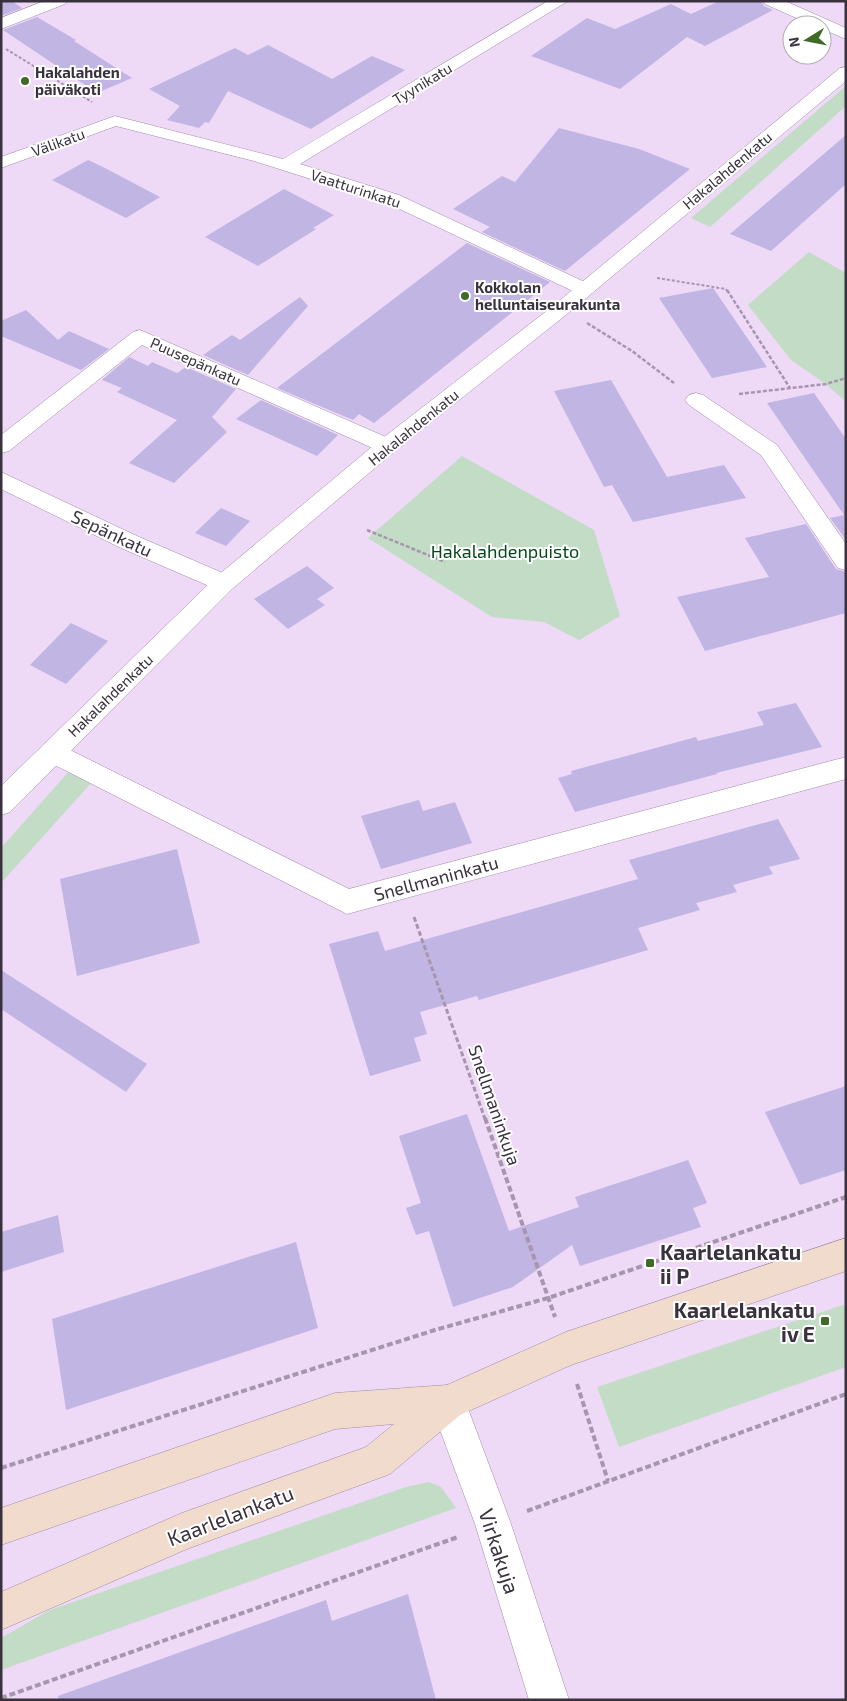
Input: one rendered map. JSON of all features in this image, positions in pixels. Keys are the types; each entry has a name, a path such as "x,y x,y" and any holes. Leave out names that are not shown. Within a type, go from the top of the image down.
{"main road":[{"name":"Kaarlelankatu","path":"1,1611 182,1532 377,1461 448,1403 566,1349 846,1254"},
{"name":"Kaarlelankatu","path":"1,1527 335,1411 448,1403"}],"street":[{"path":"1,24 59,1"},
{"name":"Tyynikatu","path":"285,165 560,1"},
{"path":"771,1 846,34"},
{"name":"Hakalahdenkatu","path":"1,804 224,584 387,446 560,310 846,72"},
{"name":"Vaatturinkatu","path":"116,121 217,145 392,199 584,289"},
{"name":"Välikatu","path":"1,163 116,121"},
{"name":"Puusepänkatu","path":"1,446 140,336 387,446"},
{"path":"696,400 769,450 846,562"},
{"name":"Sepänkatu","path":"1,480 129,542 224,584"},
{"name":"Snellmaninkatu","path":"52,752 347,902 846,768"},
{"name":"Virkakuja","path":"448,1403 492,1524 549,1700"}],"path":[{"path":"1,46 104,110 116,121"},
{"path":"657,278 726,290 790,388"},
{"path":"560,310 591,325 632,351 696,400 826,384 846,378"},
{"path":"367,530 445,562"},
{"name":"Snellmaninkuja","path":"403,887 566,1349 608,1481"},
{"path":"1,1468 435,1330 548,1298 846,1197"},
{"path":"1,1698 492,1524 846,1394"}],"green space":[{"path":"846,86 846,106 710,227 691,218"},
{"path":"809,252 846,273 846,402 826,384 791,360 748,305"},
{"name":"Hakalahdenpuisto","path":"462,456 594,530 620,616 579,640 544,622 492,617 368,538"},
{"path":"71,769 93,781 1,883 1,848"},
{"path":"846,1304 846,1367 619,1447 597,1387"},
{"path":"429,1482 441,1487 456,1508 1,1670 1,1638 50,1610 406,1487"}],"building":[{"path":"1,1 12,1 22,8 1,16"},
{"path":"719,1 761,1 764,6 773,10 705,46 687,37 620,89 531,56 587,18 615,29 671,4 691,14"},
{"path":"37,17 76,40 74,41 132,78 97,93 3,30"},
{"path":"268,45 332,79 372,56 405,70 311,129 228,91 209,123 205,122 199,128 167,120 180,106 149,89 235,48 248,55"},
{"path":"559,128 639,149 690,169 565,271 482,232 490,227 453,209 502,176 515,182"},
{"path":"846,135 846,184 771,251 730,234"},
{"path":"88,160 160,197 126,218 52,180"},
{"path":"284,189 334,215 313,228 316,229 258,266 205,237"},
{"path":"467,243 550,282 374,423 359,414 353,420 277,388"},
{"path":"713,288 767,367 712,378 659,298"},
{"path":"300,297 308,306 248,375 203,355 232,335 240,340"},
{"path":"26,310 58,340 69,331 109,349 81,370 1,336 1,321"},
{"path":"129,357 148,366 152,362 177,373 186,367 236,389 212,417 227,432 174,483 129,463 177,420 117,392 122,388 102,380"},
{"path":"611,380 667,477 724,465 746,498 633,522 612,485 604,487 554,391"},
{"path":"814,393 846,439 846,540 830,518 844,515 767,403"},
{"path":"261,400 338,435 317,456 236,419"},
{"path":"221,508 250,521 226,546 195,533"},
{"path":"806,524 836,569 846,572 846,613 705,651 677,597 769,577 745,538"},
{"path":"307,566 334,588 317,599 325,605 288,629 254,599"},
{"path":"71,623 108,641 66,684 30,665"},
{"path":"796,703 822,747 716,773 575,812 558,778 572,774 571,771 696,737 698,741 764,725 757,712"},
{"path":"419,800 423,811 455,802 472,843 381,869 361,816"},
{"path":"778,819 800,859 769,867 773,874 733,885 737,892 696,903 700,910 638,928 648,950 479,1000 477,996 420,1012 427,1034 414,1038 421,1061 370,1076 329,944 378,931 385,951 638,879 629,860"},
{"path":"177,849 200,943 77,976 60,879"},
{"path":"1,970 147,1064 126,1092 1,1009"},
{"path":"846,1086 846,1170 800,1185 765,1112"},
{"path":"467,1114 509,1231 579,1207 575,1197 688,1160 707,1203 693,1208 701,1227 580,1266 572,1245 513,1287 453,1307 429,1231 416,1235 406,1208 421,1203 399,1136"},
{"path":"58,1215 64,1252 1,1272 1,1232"},
{"path":"296,1242 318,1328 66,1410 52,1319"},
{"path":"408,1594 436,1700 59,1700 58,1696 326,1600 332,1621"}],"place":[{"name":"Hakalahden päiväkoti","path":"25,81"},
{"name":"Kokkolan helluntaiseurakunta","path":"465,296"},
{"name":"Kaarlelankatu ii P","path":"650,1263"},
{"name":"Kaarlelankatu iv E","path":"825,1321"}]}
